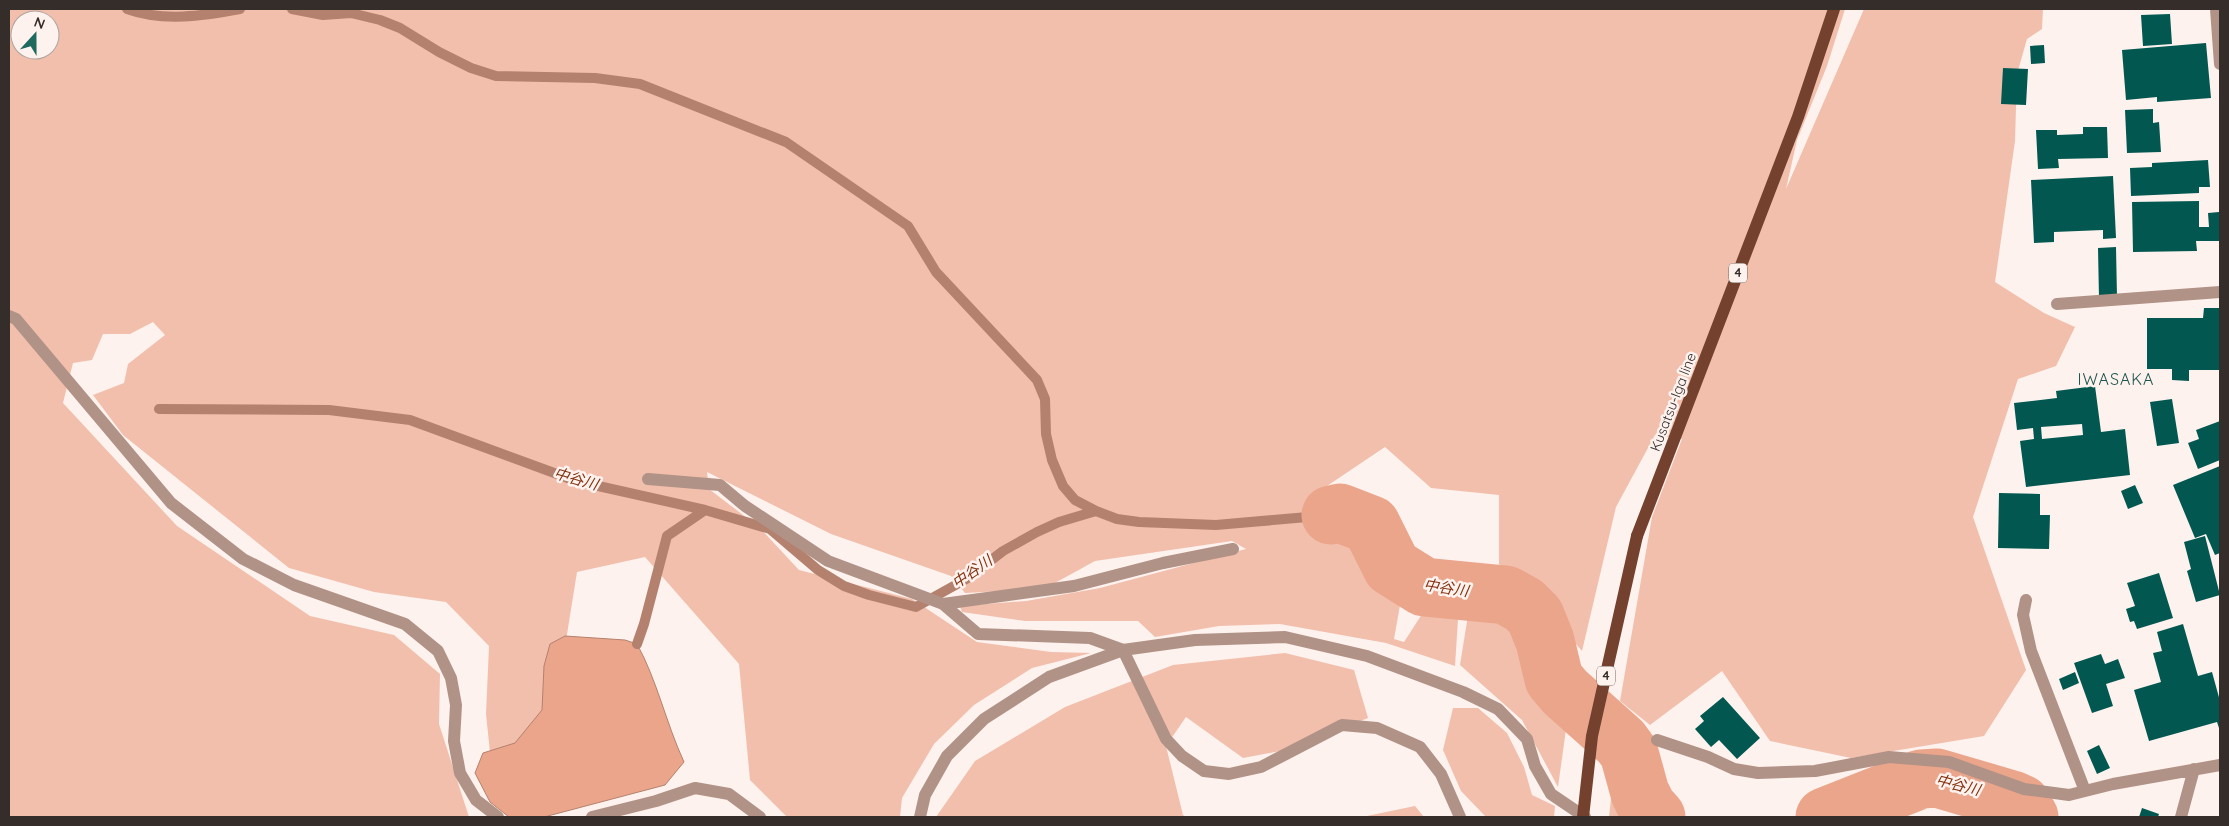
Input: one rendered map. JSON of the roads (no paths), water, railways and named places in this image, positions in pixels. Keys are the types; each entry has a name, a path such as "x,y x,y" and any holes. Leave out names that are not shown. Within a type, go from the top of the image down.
{"main road":[{"name":"Kusatsu-Iga line","path":"1584,817 1592,736 1637,536 1795,126 1834,9"}],"street":[{"path":"2216,9 2220,64"},
{"path":"2057,304 2220,292"},
{"path":"9,316 16,319 171,503 243,559 294,585 405,624 438,651 451,678 456,705 454,741 460,773 476,800 498,817"},
{"path":"648,479 720,485 746,506 828,561 943,604 978,634 1090,638 1123,650 1166,739 1182,756 1204,771 1229,774 1261,767 1342,725 1377,728 1420,747 1441,774 1460,817"},
{"path":"943,604 1074,586 1163,563 1233,549"},
{"path":"2026,600 2023,615 2031,652 2085,791"},
{"path":"920,817 925,795 946,756 984,719 1049,678 1123,650 1195,640 1285,637 1367,656 1463,692 1498,709 1527,739 1535,766 1551,794 1584,817"},
{"path":"1657,740 1708,757 1734,769 1758,773 1814,771 1889,758 1949,762 2024,789 2069,795 2220,765"},
{"path":"2181,817 2194,769"},
{"path":"592,817 656,801 695,788 729,794 760,817"}],"waterway":[{"path":"127,9 169,17 197,16 240,9"},
{"path":"292,9 323,15 351,13 380,20 400,28 439,52 471,68 496,76 595,78 640,84 786,142 908,226 936,272 1037,380 1045,399 1046,434 1052,460 1063,486 1075,500 1096,511"},
{"name":"中谷川","path":"159,409 329,410 410,420 576,481 705,510 770,529 818,570 844,586 869,595 916,607 968,578 1003,551 1037,532 1059,522 1096,511 1117,519 1139,522 1216,525 1331,515"},
{"path":"637,644 667,536 705,510"},
{"name":"中谷川","path":"1331,515 1340,513 1371,525 1392,567 1424,587 1506,595 1524,605 1535,616 1545,641 1554,679 1565,692 1621,742 1629,753 1640,793 1647,807 1656,817"},
{"name":"中谷川","path":"1825,817 1921,779 1937,778 2012,800 2021,804 2029,817"}],"district":[{"name":"IWASAKA","path":"2116,379"}]}
